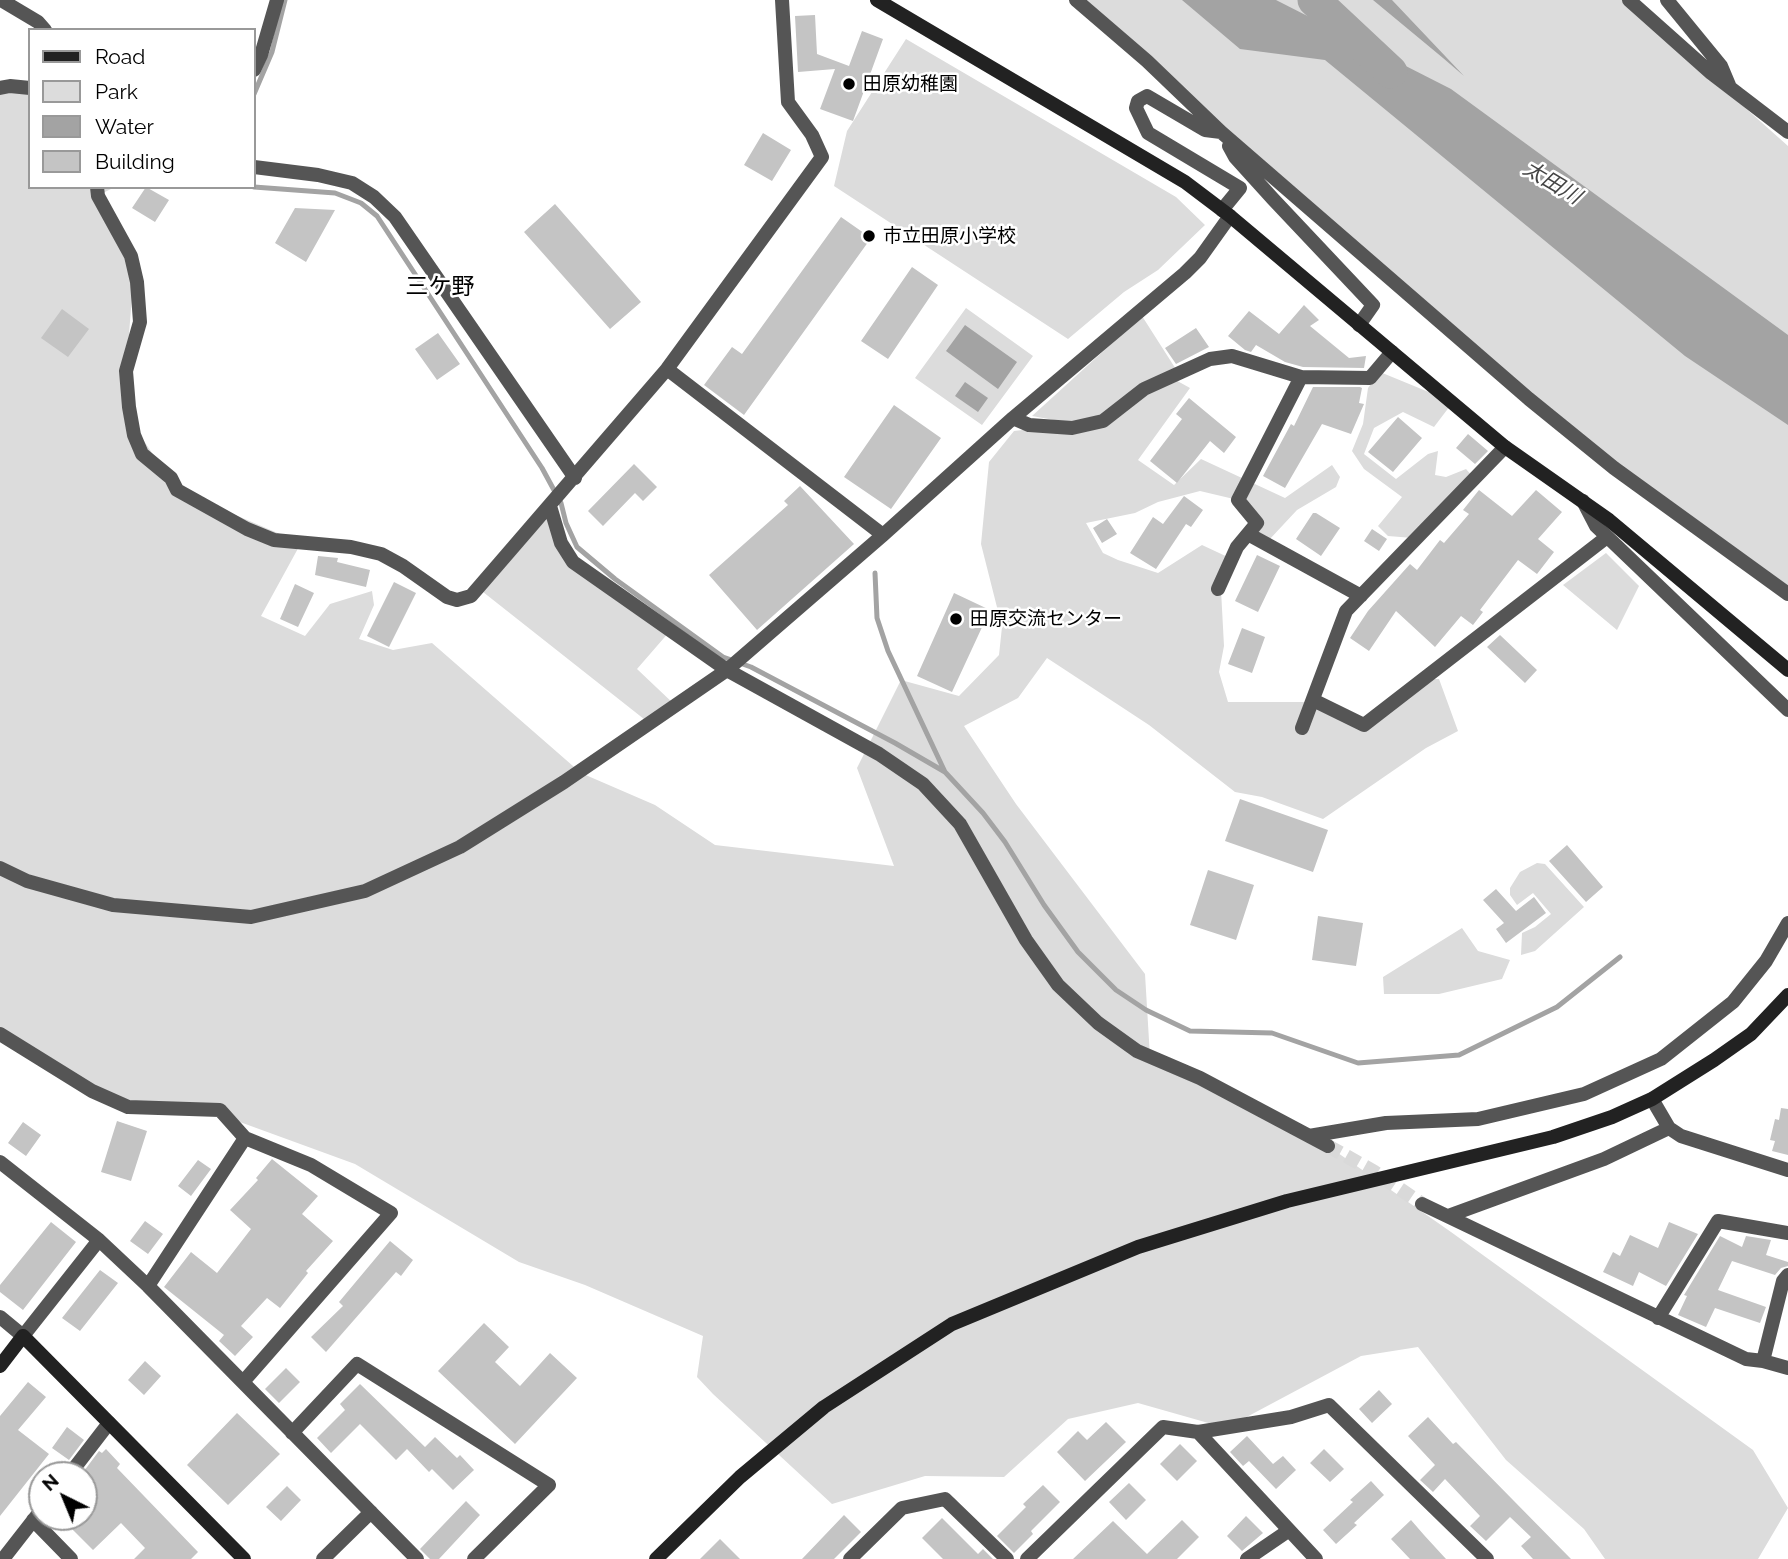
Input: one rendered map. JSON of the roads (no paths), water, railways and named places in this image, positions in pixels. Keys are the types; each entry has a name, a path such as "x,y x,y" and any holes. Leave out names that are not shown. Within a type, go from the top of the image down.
{"street":[{"path":"1,0 38,22 43,28"},
{"path":"256,66 276,0"},
{"path":"98,189 131,256 137,282 139,322 126,372 134,435 142,454 171,478 177,490 247,529 274,540 351,547 381,554 404,566 447,597 457,600 471,596 667,369 822,157 811,135 788,102 782,0"},
{"path":"877,0 1185,182 1226,213 1505,447 1609,520 1788,670"},
{"path":"1076,0 1147,61 1221,132 1536,405 1614,468 1788,594"},
{"path":"1629,0 1731,89 1788,132"},
{"path":"1667,0 1720,66 1731,89"},
{"path":"0,88 28,88"},
{"path":"0,868 27,881 113,905 251,917 365,891 460,847 564,782 727,670 1013,418 1200,258 1240,188 1148,133 1136,108 1138,101 1147,96 1205,130 1221,132"},
{"path":"1221,132 1235,157 1373,306 1359,325"},
{"path":"256,167 318,175 352,183 374,197 395,217 575,478"},
{"path":"1013,418 1029,425 1072,428 1103,421 1144,389 1210,359 1232,356 1301,377 1370,378 1392,352"},
{"path":"667,369 883,535"},
{"path":"1218,589 1237,547 1257,523 1238,500 1301,377"},
{"path":"1302,728 1346,611 1505,447"},
{"path":"1583,501 1596,526 1788,710"},
{"path":"550,506 561,543 573,562 727,670 879,754 923,784 960,824 1026,940 1058,985 1098,1023 1136,1051 1200,1078 1328,1146"},
{"path":"1248,534 1360,596"},
{"path":"1312,700 1364,725 1608,537"},
{"path":"1309,1136 1386,1123 1478,1119 1584,1094 1661,1059 1733,1002 1766,961 1788,923"},
{"path":"663,1557 740,1477 824,1407 952,1324 1138,1247 1287,1201 1553,1137 1612,1117 1652,1099 1714,1060 1751,1034 1788,995"},
{"path":"0,1034 92,1091 128,1107 220,1110 245,1138 311,1165 391,1213 243,1382"},
{"path":"1652,1099 1669,1128 1681,1136 1788,1170"},
{"path":"1448,1216 1604,1159 1669,1128"},
{"path":"148,1286 245,1138"},
{"path":"0,1162 99,1240 148,1286 417,1559"},
{"path":"1422,1204 1746,1359 1788,1368"},
{"path":"1658,1318 1718,1221 1788,1233"},
{"path":"0,1366 99,1240"},
{"path":"1763,1361 1783,1281 1788,1275"},
{"path":"0,1317 23,1336 244,1559"},
{"path":"292,1433 357,1364 549,1485 474,1559"},
{"path":"1027,1559 1163,1427 1198,1432 1291,1418 1329,1405 1487,1559"},
{"path":"80,1461 109,1423"},
{"path":"1198,1432 1316,1559"},
{"path":"850,1559 902,1508 945,1499 1007,1559"},
{"path":"323,1559 371,1512"},
{"path":"3,1559 28,1527"},
{"path":"50,1531 71,1559"},
{"path":"1247,1559 1288,1531"}],"water":[{"path":"1182,0 1276,0 1451,89 1788,335 1788,425 1685,356 1325,60 1240,49"},
{"path":"1373,0 1392,0 1464,76 1443,58"},
{"path":"965,325 1017,362 998,389 946,351"},
{"path":"965,382 988,398 978,412 955,396"}],"waterway":[{"path":"256,89 272,52 285,0"},
{"name":"太田川","path":"1314,0 1391,72"},
{"path":"256,187 335,193 361,203 377,216 542,468 561,503 566,523 577,547 615,579 723,657 751,667 945,772"},
{"path":"875,573 877,618 888,651 945,772 983,813 1005,842 1044,905 1078,952 1116,990 1146,1010 1190,1031 1272,1033 1358,1063 1459,1055 1557,1007 1620,957"}],"tunnel":[{"path":"1328,1146 1373,1171 1422,1204"}],"place":[{"name":"田原幼稚園","path":"849,84"},
{"name":"市立田原小学校","path":"869,236"},
{"name":"田原交流センター","path":"956,619"}],"district":[{"name":"三ケ野","path":"440,287"}]}
